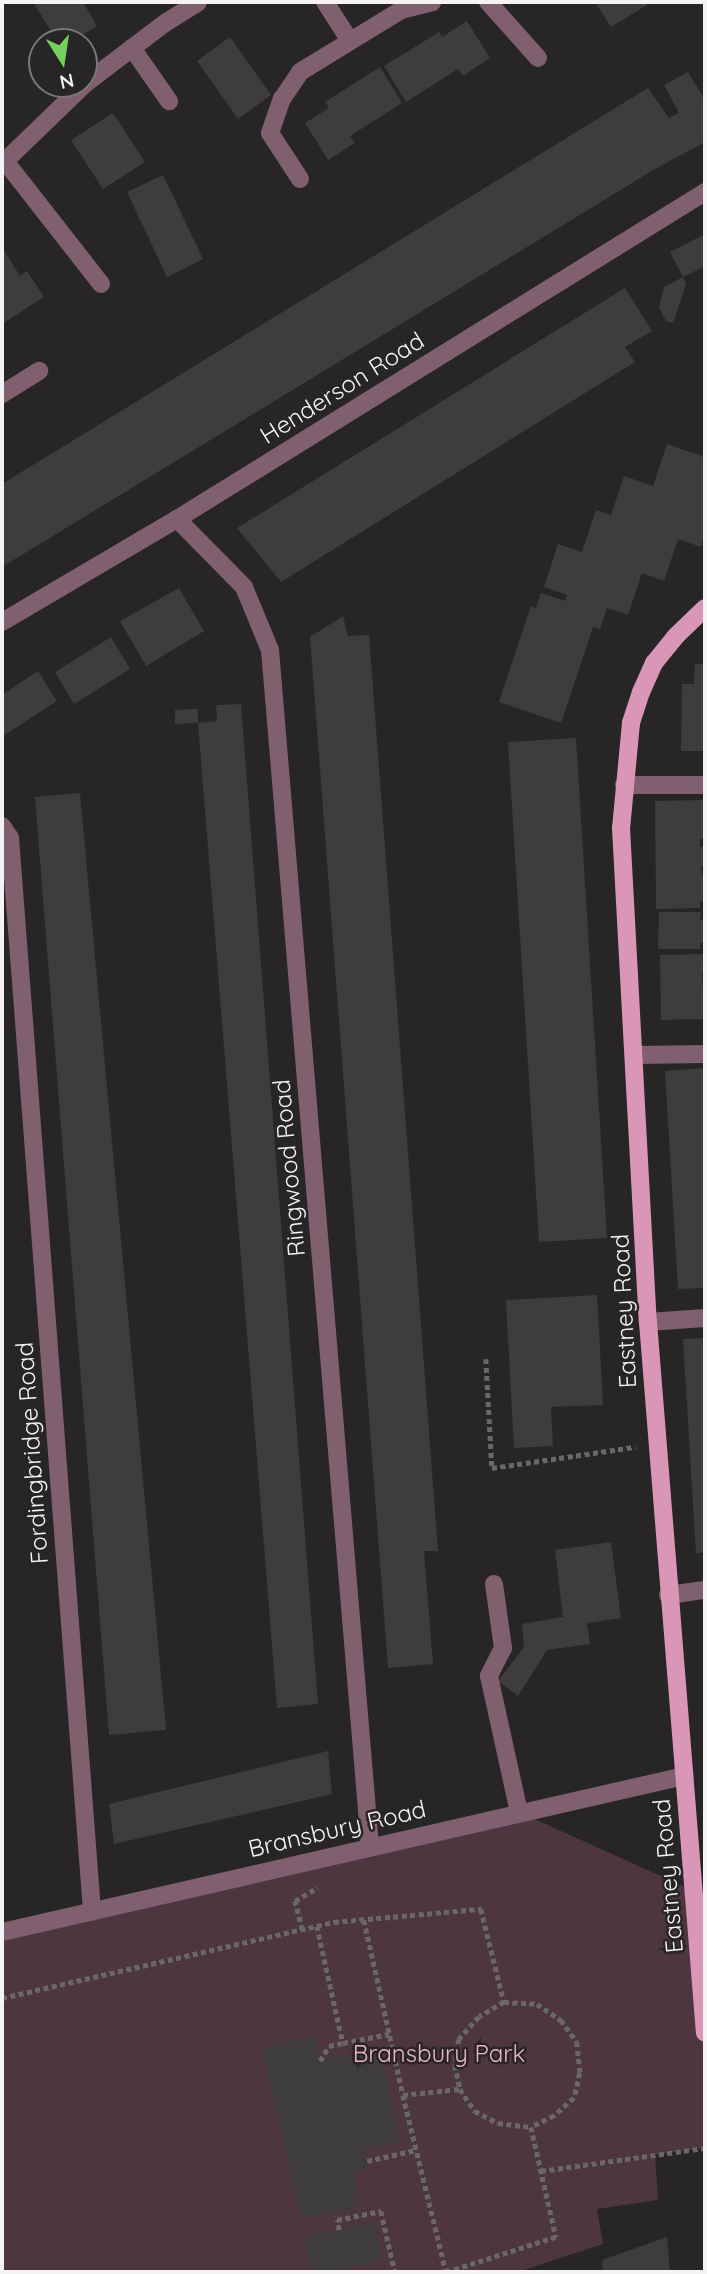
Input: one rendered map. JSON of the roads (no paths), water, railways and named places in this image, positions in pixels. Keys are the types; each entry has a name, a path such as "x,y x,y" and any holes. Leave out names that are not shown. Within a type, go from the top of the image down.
{"main road":[{"name":"Eastney Road","path":"705,608 676,636 654,663 646,682 631,723 621,828 648,1322 684,1776 701,1892 705,2033"}],"street":[{"path":"101,284 3,162 86,83 198,2"},
{"path":"324,2 350,41"},
{"path":"300,179 270,133 282,99 300,72 401,10 432,2"},
{"path":"488,2 538,58"},
{"path":"132,48 169,101"},
{"name":"Henderson Road","path":"2,622 177,519 705,192"},
{"path":"2,394 39,371"},
{"name":"Ringwood Road","path":"177,519 244,587 270,650 370,1846"},
{"path":"624,785 705,785"},
{"name":"Fordingbridge Road","path":"2,826 10,838 92,1912"},
{"path":"635,1055 705,1055"},
{"path":"648,1322 705,1318"},
{"path":"494,1584 503,1648 489,1676 519,1812"},
{"path":"668,1595 705,1590"},
{"name":"Bransbury Road","path":"2,1933 330,1855 684,1776"}],"park label":[{"name":"Bransbury Park","path":"439,2054"}]}
